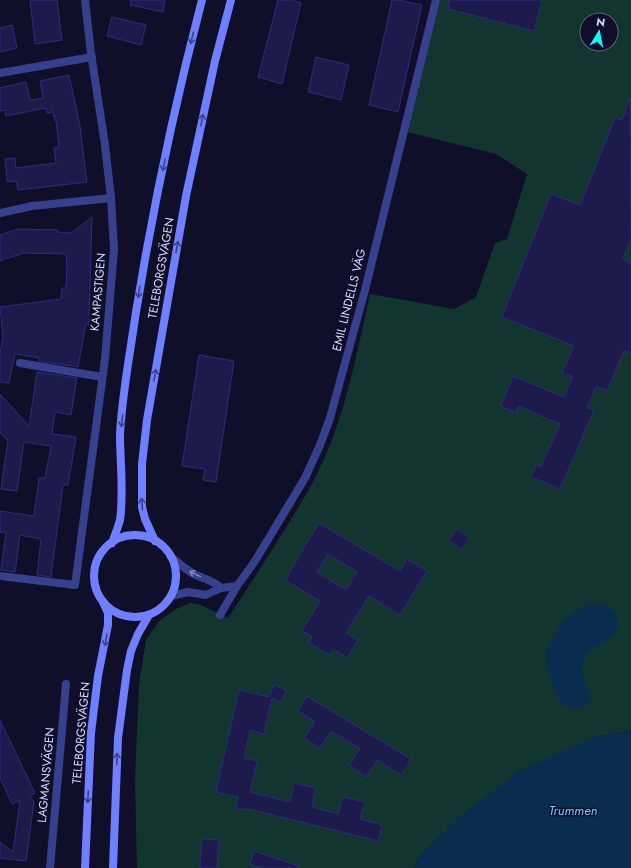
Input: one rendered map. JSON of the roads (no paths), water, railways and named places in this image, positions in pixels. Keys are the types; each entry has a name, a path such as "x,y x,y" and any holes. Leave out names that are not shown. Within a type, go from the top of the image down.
{"main road":[{"name":"TELEBORGSVÄGEN","path":"112,543 120,520 120,433 127,373 140,287 158,191 187,58 202,0"},
{"name":"TELEBORGSVÄGEN","path":"155,541 145,519 142,507 142,472 147,420 186,196 215,61 231,0"},
{"path":"144,536 155,541 167,550 175,567 175,587 171,596 158,610 140,617 129,617 111,609 103,602 95,585 95,570 99,557 112,543 122,538 144,536"},
{"name":"TELEBORGSVÄGEN","path":"85,868 91,733 98,676 108,625 108,613 103,602"},
{"path":"114,868 118,738 127,670 131,651 149,614"}],"street":[{"name":"KAMPASTIGEN","path":"0,576 75,586 102,377 114,249 111,198 85,0"},
{"name":"EMIL LINDELLS VÄG","path":"220,615 306,478 330,418 365,290 436,0"},
{"path":"0,73 92,57"},
{"path":"0,213 32,206 111,198"},
{"path":"20,363 102,377"},
{"path":"171,557 193,573 216,582 221,588"},
{"path":"171,596 188,592 206,595 221,588 237,586"},
{"name":"LAGMANSVÄGEN","path":"50,868 66,684"}],"water":[{"path":"598,603 607,606 614,611 619,624 617,630 612,635 586,654 583,660 583,675 592,699 583,707 575,709 567,707 561,702 552,685 546,653 563,622 582,608"},
{"name":"Trummen","path":"631,731 631,868 414,868 422,853 459,817 518,772 594,737"}]}
